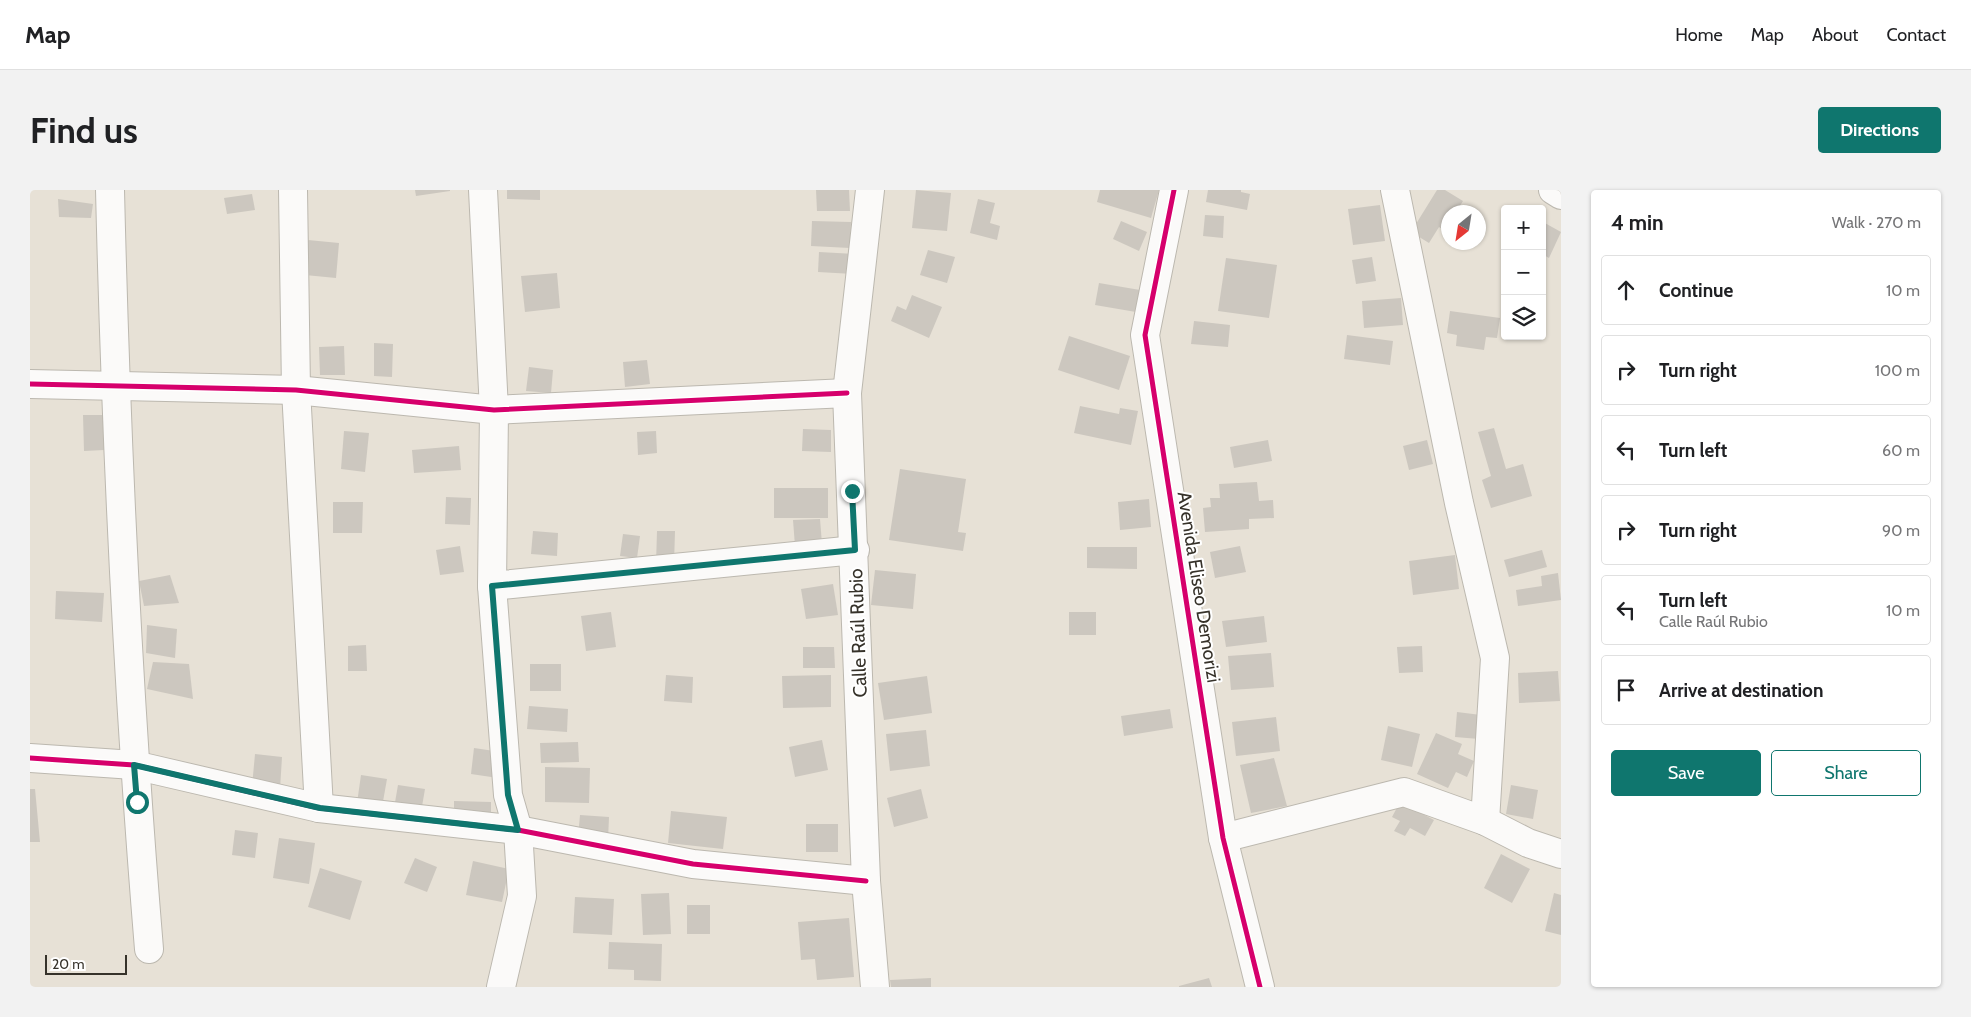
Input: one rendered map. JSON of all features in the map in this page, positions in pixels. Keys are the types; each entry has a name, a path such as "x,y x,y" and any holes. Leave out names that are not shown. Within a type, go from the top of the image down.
{"street":[{"path":"110,190 115,385 134,765 149,949"},
{"path":"293,190 296,390 320,808"},
{"path":"483,190 494,410 492,586 508,795 518,830 522,896 501,987"},
{"name":"Calle Raúl Rubio","path":"870,190 847,393 855,550 866,881 875,987"},
{"name":"Avenida Eliseo Demorizi","path":"1174,190 1145,335 1223,838 1260,987"},
{"path":"1395,190 1459,503 1495,658 1485,821"},
{"path":"1553,190 1561,195"},
{"path":"30,384 296,390 494,410 847,393"},
{"path":"492,586 855,550"},
{"path":"30,758 134,765 320,808 518,830 693,864 866,881"},
{"path":"1223,838 1404,792 1485,821 1528,843 1561,854"}],"building":[{"path":"415,190 450,190 450,191 416,196"},
{"path":"507,190 540,190 540,200 507,199"},
{"path":"816,190 849,190 850,211 817,211"},
{"path":"916,190 951,193 947,231 912,228"},
{"path":"1100,190 1159,190 1151,218 1097,202"},
{"path":"1208,190 1241,190 1241,192 1250,194 1247,210 1206,202"},
{"path":"1437,190 1445,190 1463,201 1460,205 1441,205 1441,228 1439,227 1429,243 1411,232"},
{"path":"252,194 255,210 227,214 224,198"},
{"path":"58,199 93,204 91,218 59,217"},
{"path":"978,199 995,203 990,223 1000,226 997,240 970,233"},
{"path":"1380,205 1385,241 1353,245 1348,209"},
{"path":"1205,215 1224,216 1223,238 1203,236"},
{"path":"812,221 851,222 850,248 811,246"},
{"path":"1121,221 1147,232 1139,251 1113,239"},
{"path":"1546,224 1561,232 1549,258 1546,256"},
{"path":"308,240 339,243 336,278 305,275"},
{"path":"928,250 955,257 947,283 920,275"},
{"path":"819,252 855,254 853,274 818,272"},
{"path":"1372,257 1376,281 1356,284 1352,260"},
{"path":"1226,258 1277,265 1269,318 1218,311"},
{"path":"557,273 560,308 525,312 521,276"},
{"path":"1099,283 1140,290 1136,312 1095,305"},
{"path":"912,295 942,307 929,338 891,321 897,306 906,310"},
{"path":"1401,298 1403,325 1364,328 1362,301"},
{"path":"1450,311 1500,318 1497,338 1486,337 1484,350 1456,346 1457,335 1447,333"},
{"path":"1194,321 1230,325 1228,347 1191,344"},
{"path":"1347,335 1393,341 1390,365 1344,359"},
{"path":"1069,336 1130,356 1119,390 1058,370"},
{"path":"374,343 393,344 392,377 374,376"},
{"path":"344,346 345,375 320,375 319,347"},
{"path":"647,360 650,384 625,387 623,362"},
{"path":"529,367 553,370 551,393 526,391"},
{"path":"1080,406 1119,414 1120,408 1138,411 1131,445 1074,433"},
{"path":"83,415 103,415 104,450 84,451"},
{"path":"1494,428 1506,469 1523,464 1532,496 1491,508 1482,480 1491,476 1478,432"},
{"path":"803,429 831,430 831,452 802,451"},
{"path":"344,431 369,433 365,472 341,469"},
{"path":"656,431 657,453 638,455 637,432"},
{"path":"1268,440 1272,461 1234,468 1230,447"},
{"path":"1427,440 1433,464 1409,470 1403,446"},
{"path":"459,446 461,470 414,473 412,450"},
{"path":"900,469 966,479 958,532 966,533 963,551 889,540"},
{"path":"1257,482 1259,501 1273,500 1274,518 1249,519 1249,529 1205,532 1203,508 1211,507 1210,498 1220,498 1219,484"},
{"path":"774,488 828,488 828,518 774,518"},
{"path":"446,497 471,498 470,525 445,524"},
{"path":"1149,499 1151,527 1120,530 1118,502"},
{"path":"333,502 363,502 362,533 333,533"},
{"path":"820,519 822,544 795,546 793,520"},
{"path":"533,531 558,533 557,556 531,554"},
{"path":"657,531 675,531 674,564 656,564"},
{"path":"623,534 640,536 637,558 620,556"},
{"path":"460,546 464,572 440,575 436,550"},
{"path":"1240,546 1246,572 1215,578 1210,552"},
{"path":"1087,547 1137,547 1137,569 1087,568"},
{"path":"1542,550 1547,567 1509,577 1504,560"},
{"path":"1455,555 1459,589 1413,595 1409,561"},
{"path":"875,570 916,574 913,609 871,605"},
{"path":"1558,573 1561,600 1518,606 1516,590 1542,586 1541,576"},
{"path":"170,575 179,603 144,606 139,581"},
{"path":"833,584 838,615 806,619 801,589"},
{"path":"56,591 104,593 102,622 55,619"},
{"path":"611,612 616,647 586,651 581,616"},
{"path":"1069,612 1096,612 1096,635 1069,635"},
{"path":"1264,616 1267,642 1226,647 1222,621"},
{"path":"147,625 177,629 175,658 146,653"},
{"path":"366,645 367,671 348,671 348,646"},
{"path":"1422,646 1423,672 1399,673 1397,647"},
{"path":"803,647 834,647 835,668 803,668"},
{"path":"1271,653 1274,687 1231,690 1228,656"},
{"path":"153,662 189,664 193,699 147,689"},
{"path":"530,664 561,664 561,691 530,691"},
{"path":"1558,671 1560,701 1519,703 1518,673"},
{"path":"666,675 693,677 692,703 664,701"},
{"path":"831,675 831,707 783,708 782,676"},
{"path":"927,676 932,713 884,720 878,683"},
{"path":"529,706 568,709 567,732 527,729"},
{"path":"1170,709 1173,728 1124,736 1121,716"},
{"path":"1457,712 1481,715 1479,739 1455,737"},
{"path":"1276,717 1280,751 1236,756 1232,722"},
{"path":"1388,726 1420,734 1412,767 1381,760"},
{"path":"926,730 930,766 890,771 886,734"},
{"path":"1436,733 1462,744 1458,754 1474,761 1467,777 1456,772 1448,788 1417,774"},
{"path":"822,740 828,770 795,777 789,747"},
{"path":"578,742 579,762 541,763 540,743"},
{"path":"474,748 501,752 498,778 471,774"},
{"path":"255,754 282,757 280,789 252,786"},
{"path":"1274,758 1287,806 1251,813 1240,765"},
{"path":"545,767 590,768 589,803 545,802"},
{"path":"361,775 387,779 382,807 357,803"},
{"path":"398,785 425,789 420,818 393,814"},
{"path":"1511,785 1538,790 1533,819 1506,814"},
{"path":"30,789 35,789 40,842 30,842"},
{"path":"921,789 928,818 894,827 887,798"},
{"path":"454,801 491,802 491,822 454,820"},
{"path":"1400,802 1434,820 1425,836 1410,828 1405,836 1394,831 1400,821 1392,817"},
{"path":"671,811 727,817 723,849 668,843"},
{"path":"580,815 609,817 608,840 578,838"},
{"path":"806,824 838,824 838,852 806,852"},
{"path":"235,830 258,833 255,858 232,855"},
{"path":"279,838 315,843 309,884 273,878"},
{"path":"1501,854 1530,869 1512,903 1484,888"},
{"path":"415,858 437,867 427,892 404,883"},
{"path":"473,861 509,869 502,902 466,895"},
{"path":"320,868 362,881 350,920 308,907"},
{"path":"669,893 671,934 643,935 641,894"},
{"path":"1554,893 1561,895 1561,935 1545,931"},
{"path":"575,897 614,899 612,935 573,933"},
{"path":"687,905 710,905 710,934 687,934"},
{"path":"849,918 854,977 817,980 815,959 801,960 798,922"},
{"path":"609,942 662,944 661,981 634,980 634,970 608,969"},
{"path":"931,978 931,987 891,987 890,980"},
{"path":"1209,978 1212,987 1179,987 1179,986"}],"cycle path":[{"path":"1174,190 1145,335 1223,838 1260,987"},
{"path":"30,384 296,390 494,410 847,393"},
{"path":"30,758 134,765 319,808 518,830 693,864 866,881"}],"route":[{"path":"137,802 134,765 320,808 518,830 508,795 492,586 855,550 852,491"}]}
